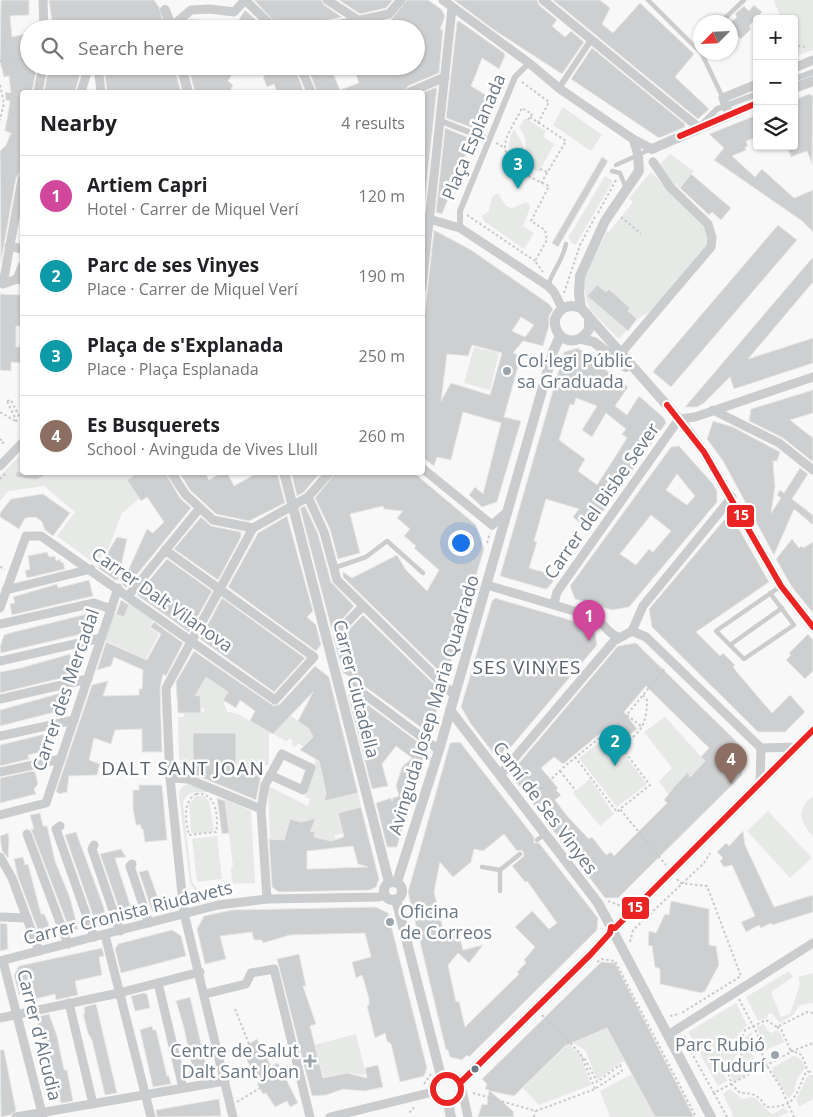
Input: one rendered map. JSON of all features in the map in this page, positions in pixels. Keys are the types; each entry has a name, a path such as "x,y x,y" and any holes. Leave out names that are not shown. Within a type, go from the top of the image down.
{"street":[{"path":"43,0 44,20"},
{"path":"180,20 191,10 232,10 245,0 266,20"},
{"path":"327,0 358,20 389,14 401,0"},
{"name":"Plaça Esplanada","path":"443,0 529,63 559,88 633,139 652,149"},
{"path":"543,0 698,128"},
{"path":"164,5 169,20"},
{"path":"425,236 441,121 452,8"},
{"path":"559,88 591,40"},
{"path":"798,66 813,60"},
{"name":"Plaça Esplanada","path":"460,228 460,210 489,140 517,74 529,63"},
{"path":"798,78 813,72"},
{"path":"38,90 41,75"},
{"path":"82,90 86,75"},
{"path":"99,75 101,90"},
{"path":"183,75 187,90"},
{"path":"304,75 310,90"},
{"path":"415,90 445,77"},
{"path":"798,87 813,81"},
{"path":"652,149 698,128 753,87"},
{"path":"726,106 753,96"},
{"path":"726,106 753,103"},
{"path":"441,121 489,140"},
{"path":"633,139 638,154 639,171 605,221 580,276 579,293 581,308 679,419 704,452 732,497 780,586 813,627"},
{"path":"621,353 711,247 712,238 708,224 670,187 653,162"},
{"path":"20,189 3,284 20,280"},
{"name":"Plaça Esplanada","path":"426,219 460,228 544,284 554,292 562,308"},
{"path":"9,246 20,249"},
{"path":"581,308 572,306 562,308 558,313 554,325 560,336 570,341 581,339 594,342 648,385"},
{"path":"581,339 589,329 589,317"},
{"name":"Avinguda Josep Maria Quadrado","path":"393,882 439,750 553,352 560,336"},
{"path":"679,419 695,417 813,377"},
{"path":"713,410 779,443 813,470"},
{"name":"Carrer del Bisbe Sever","path":"554,603 556,592 679,419"},
{"path":"0,466 20,445"},
{"path":"425,470 492,524 508,511"},
{"path":"173,475 199,510 213,520 253,528"},
{"name":"Carrer Ciutadella","path":"285,475 393,882"},
{"path":"234,1117 184,913 170,778 166,688 190,640 253,528 292,504 308,497 327,475"},
{"path":"308,497 324,532 337,580 454,695"},
{"path":"500,775 618,638 632,631 643,606 732,497"},
{"path":"129,595 199,510"},
{"name":"Carrer Dalt Vilanova","path":"6,590 26,536 41,536 129,595 275,700 314,657 219,589"},
{"path":"165,550 219,589"},
{"path":"0,608 6,590 91,569"},
{"path":"487,585 554,603 594,617 600,620 608,633 618,638"},
{"name":"Carrer des Mercadal","path":"0,815 46,803 118,588"},
{"path":"0,624 94,603 111,609"},
{"path":"338,632 363,606"},
{"path":"632,631 646,637 761,748 796,748"},
{"path":"0,661 101,638"},
{"path":"0,699 88,679"},
{"path":"352,685 439,750"},
{"name":"Camí de Ses Vinyes","path":"450,710 523,806 541,837 598,903 711,1117"},
{"path":"0,736 74,720"},
{"path":"468,1117 461,1086 452,1076 441,1076 434,1083 433,1092 439,1101 448,1104 458,1099 461,1086 475,1068 813,730"},
{"path":"760,783 761,748"},
{"path":"267,899 261,810 265,784 270,775 282,754 311,768 303,790 270,775"},
{"path":"0,772 60,759"},
{"path":"170,778 188,779 261,810"},
{"path":"60,826 56,829 94,937"},
{"path":"26,834 68,944"},
{"path":"94,845 92,849 120,930"},
{"path":"0,857 12,878 39,951"},
{"path":"132,864 130,866 148,923"},
{"path":"393,882 402,890 401,896 396,900 388,899 384,894 384,889 393,882"},
{"name":"Carrer Cronista Riudavets","path":"2,961 218,905 267,899 379,897 384,894"},
{"path":"396,900 441,1076"},
{"path":"0,917 27,918"},
{"path":"105,935 151,1117"},
{"path":"668,1035 813,943"},
{"name":"Carrer d'Alcudia","path":"2,961 18,1014 42,1115"},
{"path":"205,994 246,984 252,973 274,970 310,1117"},
{"path":"0,1018 200,972"},
{"path":"158,983 183,1088"},
{"path":"70,1003 93,1104"},
{"path":"16,1117 42,1115 225,1080"},
{"path":"330,1117 433,1092"},
{"path":"448,1104 451,1117"}],"lane":[{"path":"648,0 693,42"},
{"path":"728,15 744,0"},
{"path":"705,60 726,106"},
{"path":"616,165 652,149"},
{"path":"612,170 620,173 625,181 627,190"},
{"path":"544,284 563,259 566,244"},
{"path":"333,568 366,557 387,541 423,573"},
{"path":"780,586 716,630 744,659 794,625 792,623 802,615"},
{"path":"770,593 792,623"},
{"path":"730,645 782,608"},
{"path":"500,870 520,854"},
{"path":"482,866 500,870"},
{"path":"500,870 500,891"}],"path":[{"path":"798,45 805,46"},
{"path":"14,60 20,59"},
{"path":"517,74 520,81 549,102 538,123"},
{"path":"0,85 4,104 0,120"},
{"path":"0,108 2,114"},
{"path":"535,261 547,240 545,230 531,221 548,186 541,183 514,166 505,148 506,140 522,108 532,114 529,119 566,141 541,183"},
{"path":"517,120 521,123"},
{"path":"540,169 547,172"},
{"path":"460,210 535,261 543,270 544,284"},
{"path":"621,217 641,234"},
{"path":"0,412 17,422 7,401 10,400 20,418"},
{"path":"0,439 4,442 0,444"},
{"path":"0,479 4,475"},
{"path":"0,567 5,569"},
{"path":"523,806 575,757 627,715 664,670"},
{"path":"621,747 645,723 647,704 643,695"},
{"path":"627,715 642,727"},
{"path":"575,757 617,812 620,810 650,785 608,731"},
{"path":"560,771 576,791"},
{"path":"196,794 207,794 214,802 217,830 214,834 191,836 188,831 186,806 188,800 196,794"},
{"path":"620,810 669,868"},
{"path":"632,948 630,940 632,930 680,883 704,863 710,853"},
{"path":"674,875 680,883 707,886 741,976 680,1014"},
{"path":"602,899 614,902 627,910"},
{"path":"591,954 596,962 602,959 615,961 696,1117"},
{"path":"740,1001 763,1045 762,1058 794,1117"},
{"path":"235,1009 249,1044"},
{"path":"777,1026 807,1012 813,1013"},
{"path":"542,1015 580,1053 595,1089"},
{"path":"808,1072 802,1055 791,1051 781,1029 766,1020 745,1030 741,1040 743,1049 739,1059 728,1073 732,1085 740,1093 751,1093 762,1099 766,1107 788,1105 795,1098 804,1074 813,1070"},
{"path":"687,1030 684,1036 687,1043 727,1117"},
{"path":"680,1047 687,1043"},
{"path":"714,1093 768,1066 791,1051 813,1043"},
{"path":"473,1093 535,1111 595,1089 622,1071 620,1065 597,1082 584,1057 582,1058"},
{"path":"237,1102 260,1088"},
{"path":"534,1117 535,1111"}],"shaded area":[{"path":"774,0 813,0 813,50 798,55 798,15 780,15"},
{"path":"563,107 602,135 591,151 553,125"},
{"path":"525,118 546,131 543,137 554,144 539,172 522,162 526,144 519,127"},
{"path":"514,129 524,146 518,160 511,153 509,146"},
{"path":"670,154 694,171 679,188 676,184 673,186 660,164"},
{"path":"651,172 706,227 710,238 707,250 654,310 637,319 619,339 589,309 582,281 607,231 609,232 633,202 629,198"},
{"path":"605,176 613,181 576,244 573,244 568,238"},
{"path":"498,193 506,206 512,208 526,202 529,204 530,208 523,226 534,233 524,249 484,221 482,216 489,211 492,197"},
{"path":"474,347 499,353 490,390 464,383"},
{"path":"20,455 20,475 134,475 128,480 139,499 122,513 109,547 95,564 57,536 75,512 44,486 8,491 0,501 0,476"},
{"path":"130,599 155,618 149,628 159,634 146,659 104,640 114,613 124,615"},
{"path":"198,672 228,692 223,700 227,712 238,714 258,725 269,727 269,765 261,765 261,776 255,774 253,778 241,769 242,766 238,766 236,771 233,766 236,766 236,763 205,761 236,760 236,739 205,736 236,736 236,733 193,733 193,766 184,766 179,758 178,717 184,717 184,713 204,712 204,708 201,708 200,696 195,695"},
{"path":"290,715 302,724 309,717 310,732 316,731 323,781 333,784 324,786 326,793 324,801 358,793 361,807 338,813 345,833 335,835 335,842 314,837 315,831 310,832 315,819 304,823 290,819 284,840 270,839 268,788 270,787 308,806 310,799 305,797 316,759 299,743 295,747 291,744 293,740 289,739 286,741 273,734"},
{"path":"665,717 705,761 691,776 688,773 668,794 659,781 672,768 644,732"},
{"path":"609,735 647,784 617,807 579,758"},
{"path":"590,779 614,814 600,826 573,793"},
{"path":"187,784 210,792 191,793 185,798 183,803 192,882 198,890 202,891 201,894 196,892 190,883 179,796 180,789"},
{"path":"196,796 204,796 209,801 214,830 212,832 193,834 191,831 189,804"},
{"path":"810,798 813,798 813,836 805,827 802,817 803,808"},
{"path":"225,799 251,811 255,883 232,884 231,867 233,866"},
{"path":"768,811 812,858 790,878 747,831"},
{"path":"217,836 222,879 197,882 192,839"},
{"path":"789,971 793,977 771,992 781,1017 790,1014 800,984 798,977 813,973 813,1003 800,1005 793,1015 780,1023 771,1013 767,1015 767,1018 758,1021 746,997"},
{"path":"736,1003 747,1025 738,1035 738,1053 724,1073 727,1081 718,1086 688,1032"},
{"path":"764,1024 768,1031 772,1033 777,1030 784,1042 766,1050 766,1044 756,1027"},
{"path":"607,1028 625,1060 597,1080 585,1050 573,1043"},
{"path":"751,1032 754,1038 750,1049 754,1059 752,1072 733,1082 730,1073 743,1054 743,1040"},
{"path":"356,1034 366,1075 344,1073 324,1077 314,1045"},
{"path":"568,1044 579,1053 591,1085 539,1105 523,1088"},
{"path":"793,1056 801,1060 805,1068 797,1079 794,1091 789,1099 774,1076 772,1068"},
{"path":"632,1074 655,1117 610,1117 600,1091"},
{"path":"808,1075 813,1075 813,1099 799,1107 796,1100"},
{"path":"730,1089 742,1099 753,1097 773,1114 783,1108 789,1112 779,1117 734,1117 723,1094"}],"building":[{"path":"1,0 29,0 29,15 10,16 12,37 20,35 20,75 35,75 32,90 20,90 20,173 16,178 1,262 0,151 6,145 11,133 5,131 10,101 6,100 5,92 11,93 9,76 4,77 0,62"},
{"path":"49,0 154,0 159,7 162,20 52,20"},
{"path":"254,0 321,0 324,5 342,17 328,20 273,20"},
{"path":"339,0 393,0 386,8 360,14"},
{"path":"407,0 428,0 441,9 445,16 440,30 443,29 439,73 408,86 405,90 340,90 359,83 356,75 425,75 425,20 391,20"},
{"path":"454,0 537,0 539,5 557,20 552,26 565,37 571,31 584,42 562,74 494,30"},
{"path":"553,0 600,0 610,8 602,24 613,33 640,3 693,53 675,77 709,109 698,119"},
{"path":"754,5 762,12 759,15 753,15 753,22 749,26 751,29 741,39 738,36 738,15 735,14 744,6 749,11"},
{"path":"245,10 256,20 239,20"},
{"path":"459,21 504,53 505,56 499,69 482,58 471,86 489,97 476,129 446,118 457,22"},
{"path":"592,48 685,124 685,127 659,138 571,79"},
{"path":"47,75 80,75 76,90 44,90"},
{"path":"105,75 176,75 180,90 107,90"},
{"path":"190,75 232,75 228,81 233,85 230,90 194,90"},
{"path":"265,75 297,75 303,90 276,90 274,84 267,87 263,77"},
{"path":"310,75 334,75 340,90 316,90"},
{"path":"437,87 425,199 425,92"},
{"path":"809,94 813,96 812,164 807,151 791,157 788,150 798,150 798,98"},
{"path":"753,117 753,138 746,141 748,146 745,147 746,150 732,156 755,177 762,169 794,198 813,190 813,232 802,221 714,160 724,148 709,134"},
{"path":"445,128 472,139 442,214 436,212"},
{"path":"602,157 608,161 558,247 552,243"},
{"path":"691,174 731,208 721,220 712,212 709,215 680,188"},
{"path":"778,225 797,240 671,387 653,372"},
{"path":"434,230 471,250 549,304 553,309 549,316 549,326 543,346 523,341 513,353 521,356 504,417 521,421 497,502 482,507 469,495 475,487 483,494 501,423 463,412 451,460 437,457 434,466 425,459 425,311","holes":["521,317 534,325 525,337 512,331","472,345 502,353 490,395 451,383 441,401 447,354 468,356"]},
{"path":"813,257 813,282 748,359 813,338 813,363 734,389 730,377 704,403 697,407 685,407"},
{"path":"597,285 606,292 609,289 630,308 628,311 637,319 628,331 587,296"},
{"path":"0,294 20,295 20,326 16,326 16,347 20,347 20,363 11,362 11,371 0,370"},
{"path":"578,348 628,387 615,406 627,415 639,396 664,418 666,423 589,531 573,517 579,509 546,499 534,541 537,542 529,568 557,576 548,588 545,589 500,576 564,352","holes":["576,398 597,406 582,430 592,437 606,413 626,429 622,434 627,438 597,485 578,471 585,459 559,440 570,404 574,405"]},
{"path":"813,390 813,413 790,420 813,438 813,462 783,438 749,421 751,409"},
{"path":"713,421 733,427 780,452 777,461 773,461 775,487 771,513 781,498 777,495 780,490 784,493 800,468 808,474 792,499 813,515 813,525 794,509 774,555 723,461 707,439"},
{"path":"679,446 713,484 717,491 717,502 629,607 612,610 575,599 570,586 671,447","holes":["677,474 695,496 687,505 666,490","651,515 671,531 653,552 649,549 636,565 620,554"]},
{"path":"16,472 20,472 20,475 45,475 36,480 16,477"},
{"path":"134,475 167,475 180,498 191,508 126,588 122,584 147,529 153,533 164,522 147,497 141,501 127,480"},
{"path":"181,475 206,475 209,480 217,475 228,475 234,486 254,475 278,475 285,503 249,521 216,514 190,490"},
{"path":"292,475 318,475 304,492 297,496"},
{"path":"334,475 417,475 476,525 484,549 448,671 441,673 343,577 343,572 352,578 397,555 406,570 427,591 439,570 414,548 416,546 404,536 410,529 397,518 403,511 384,509 383,506 350,514 360,553 338,559 330,529 315,498"},
{"path":"43,494 70,513 53,536 45,530 42,522 36,517 25,518 19,529 0,517 0,513 11,499"},
{"path":"305,506 318,534 331,582 354,606 332,631 300,508"},
{"path":"287,516 313,611 307,617 316,625 321,645 316,651 228,587 258,533"},
{"path":"201,517 211,526 241,532 241,537 218,580 174,549"},
{"path":"725,519 735,522 769,582 696,632 720,656 723,653 735,665 733,667 772,713 790,695 805,712 785,732 758,732 652,627 649,609"},
{"path":"117,537 127,539 118,580 115,580 98,568"},
{"path":"792,539 799,548 801,546 803,548 813,542 813,613 792,587 776,559"},
{"path":"47,552 49,557 55,556 56,561 60,559 65,569 27,578 25,571 30,569 28,556"},
{"path":"167,559 212,591 189,632 137,595"},
{"path":"89,580 93,596 12,615 10,604 15,603 13,597 57,584 58,588"},
{"path":"222,598 305,658 274,692 200,639"},
{"path":"495,598 594,627 597,645 511,747 508,745 502,753 494,754 471,724 461,707 492,601"},
{"path":"121,600 129,605 124,617 116,614"},
{"path":"95,612 98,620 94,631 1,653 0,647 4,635"},
{"path":"363,615 442,692 430,734 356,680 343,673 333,635 337,638 342,637"},
{"path":"154,622 183,643 166,676 163,674 160,688 162,752 142,752 142,729 115,730 111,744 94,738 89,760 100,764 97,775 69,776 67,792 59,794 56,791 92,685 108,681 103,696 139,695 139,689 142,689 143,670 114,657 111,666 97,670 106,642 147,660 161,634 150,627"},
{"path":"808,634 813,640 813,671 805,679 786,660 791,655 789,653"},
{"path":"636,643 742,747 742,775 618,898 605,898 514,779 514,769 618,646","holes":["646,686 709,748 701,757 705,761 690,777 688,772 664,800 667,803 614,856 611,852 606,855 592,837 589,839 568,817 555,800 561,795 556,790 558,788 541,768 554,757 563,764 608,727 620,742 637,729 624,712"]},
{"path":"194,651 274,706 280,704 315,666 329,677 358,793 324,801 326,793 319,761 300,750 313,737 309,729 298,721 313,692 273,734 250,721 255,711 240,700 236,708 223,700 228,692 206,677 195,696 200,695 201,713 178,713 176,682"},
{"path":"70,654 74,675 0,693 0,672"},
{"path":"68,691 70,701 67,709 0,726 0,710"},
{"path":"352,693 426,748 397,847 387,847 376,803 391,798 392,801 393,798 399,796 396,786 402,767 412,758 396,746 382,764 388,786 372,789 348,695"},
{"path":"49,733 50,750 28,755 29,759 0,766 0,745"},
{"path":"193,733 236,733 236,766 242,766 244,770 261,776 256,800 176,767 193,766"},
{"path":"460,742 534,837 534,843 539,843 598,918 597,930 469,1057 467,1055 462,1060 450,1057 448,1050 446,1050 408,892 450,743","holes":["504,834 517,851 521,850 524,853 523,857 512,866 525,882 527,881 557,923 549,929 532,911 515,927 535,947 524,960 526,963 517,972 519,974 465,1027 459,1001 456,1002 448,965 458,953 469,963 483,945 463,950 459,934 445,937 434,892 440,862 453,877 471,862 474,849 483,851"]},
{"path":"35,772 38,784 34,789 36,794 0,803 0,778"},
{"path":"139,785 162,785 167,840 145,842 141,825 136,825 133,809 133,790 139,790"},
{"path":"217,798 225,801 229,833 222,834"},
{"path":"361,807 379,879 376,887 370,890 279,892 272,887 269,839 284,840 290,819 301,822 316,818 310,832 315,831 314,837 331,841 344,837 338,813","holes":["353,846 358,864 368,867 307,869 307,851"]},
{"path":"40,813 43,826 47,826 55,861 70,898 78,929 70,931 31,829 34,829 30,815"},
{"path":"743,831 745,845 774,907 813,895 813,912 772,925 771,923 761,928 759,925 746,932 741,922 755,916 732,865 724,867 720,861 723,858 717,852 726,843 729,846"},
{"path":"76,832 104,908 105,922 96,924 65,835"},
{"path":"8,833 8,858 2,851 0,836"},
{"path":"121,849 126,857 115,858 132,911 132,916 125,917 124,913 121,914 100,854"},
{"path":"23,857 25,865 28,864 41,914 44,914 48,922 50,935 42,937 41,933 39,933 18,877 14,859"},
{"path":"148,870 160,904 159,909 152,911 139,872"},
{"path":"671,901 709,909 709,945 716,946 719,965 705,991 701,993 660,984 660,969 655,967 652,946 648,945 649,931 656,933 665,914 669,915"},
{"path":"376,907 388,913 427,1068 424,1076 400,1082 391,1044 387,1041 385,1033 375,1038 367,1006 369,1005 369,999 364,981 362,975 356,978 352,962 371,957 365,933 290,935 263,943 262,940 254,940 252,932 220,936 226,959 205,964 197,929 204,916 232,910"},
{"path":"0,923 7,924 8,949 0,951"},
{"path":"172,930 181,936 186,956 121,973 115,949 118,944"},
{"path":"102,948 104,956 99,957 102,975 75,981 78,995 56,1000 55,994 31,1000 29,993 19,995 14,975 19,966"},
{"path":"299,954 306,986 303,986 316,1024 310,1026 323,1078 347,1073 367,1078 365,1068 378,1065 383,1087 364,1091 343,1089 326,1095 312,1096 277,959"},
{"path":"601,962 615,963 694,1117 655,1117 607,1028 565,1046 514,1096 490,1091 513,1111 514,1117 478,1117 482,1104 487,1105 489,1090 485,1089 487,1084 482,1079"},
{"path":"147,994 150,1008 135,1011 131,996"},
{"path":"190,997 209,1077 195,1080 176,1001"},
{"path":"96,1004 117,1093 105,1095 92,1040 83,1014 85,1014 84,1007"},
{"path":"49,1014 57,1036 64,1070 67,1070 73,1101 61,1103 45,1038 42,1039 37,1021 36,1017"},
{"path":"152,1026 153,1030 156,1030 167,1076 169,1076 171,1084 153,1087 140,1030"},
{"path":"257,1039 271,1066 278,1063 298,1103 290,1107 287,1101 275,1107 266,1093 263,1094 257,1084 260,1082 241,1051 246,1049 245,1046"},
{"path":"0,1050 4,1050 16,1111 1,1117"},
{"path":"219,1099 221,1116 157,1117 156,1110"}],"transit line":[{"name":"15","path":"680,136 753,105"},
{"name":"15","path":"667,405 704,452 781,586 813,627"},
{"name":"15","path":"460,1083 591,954 610,933 611,927 615,928 813,730"},
{"name":"15","path":"447,1075 457,1079 461,1089 457,1099 447,1103 437,1099 433,1089 437,1079 447,1075"}],"place":[{"name":"Plaça de s'Explanada","path":"518,189"},
{"name":"Col·legi Públic sa Graduada","path":"507,371"},
{"name":"Artiem Capri","path":"589,641"},
{"name":"Parc de ses Vinyes","path":"615,766"},
{"name":"Es Busquerets","path":"731,784"},
{"name":"Oficina de Correos","path":"390,922"},
{"name":"Parc Rubió Tudurí","path":"775,1055"},
{"name":"Centre de Salut Dalt Sant Joan","path":"310,1061"}],"district":[{"name":"SES VINYES","path":"527,667"},
{"name":"DALT SANT JOAN","path":"183,768"}]}
